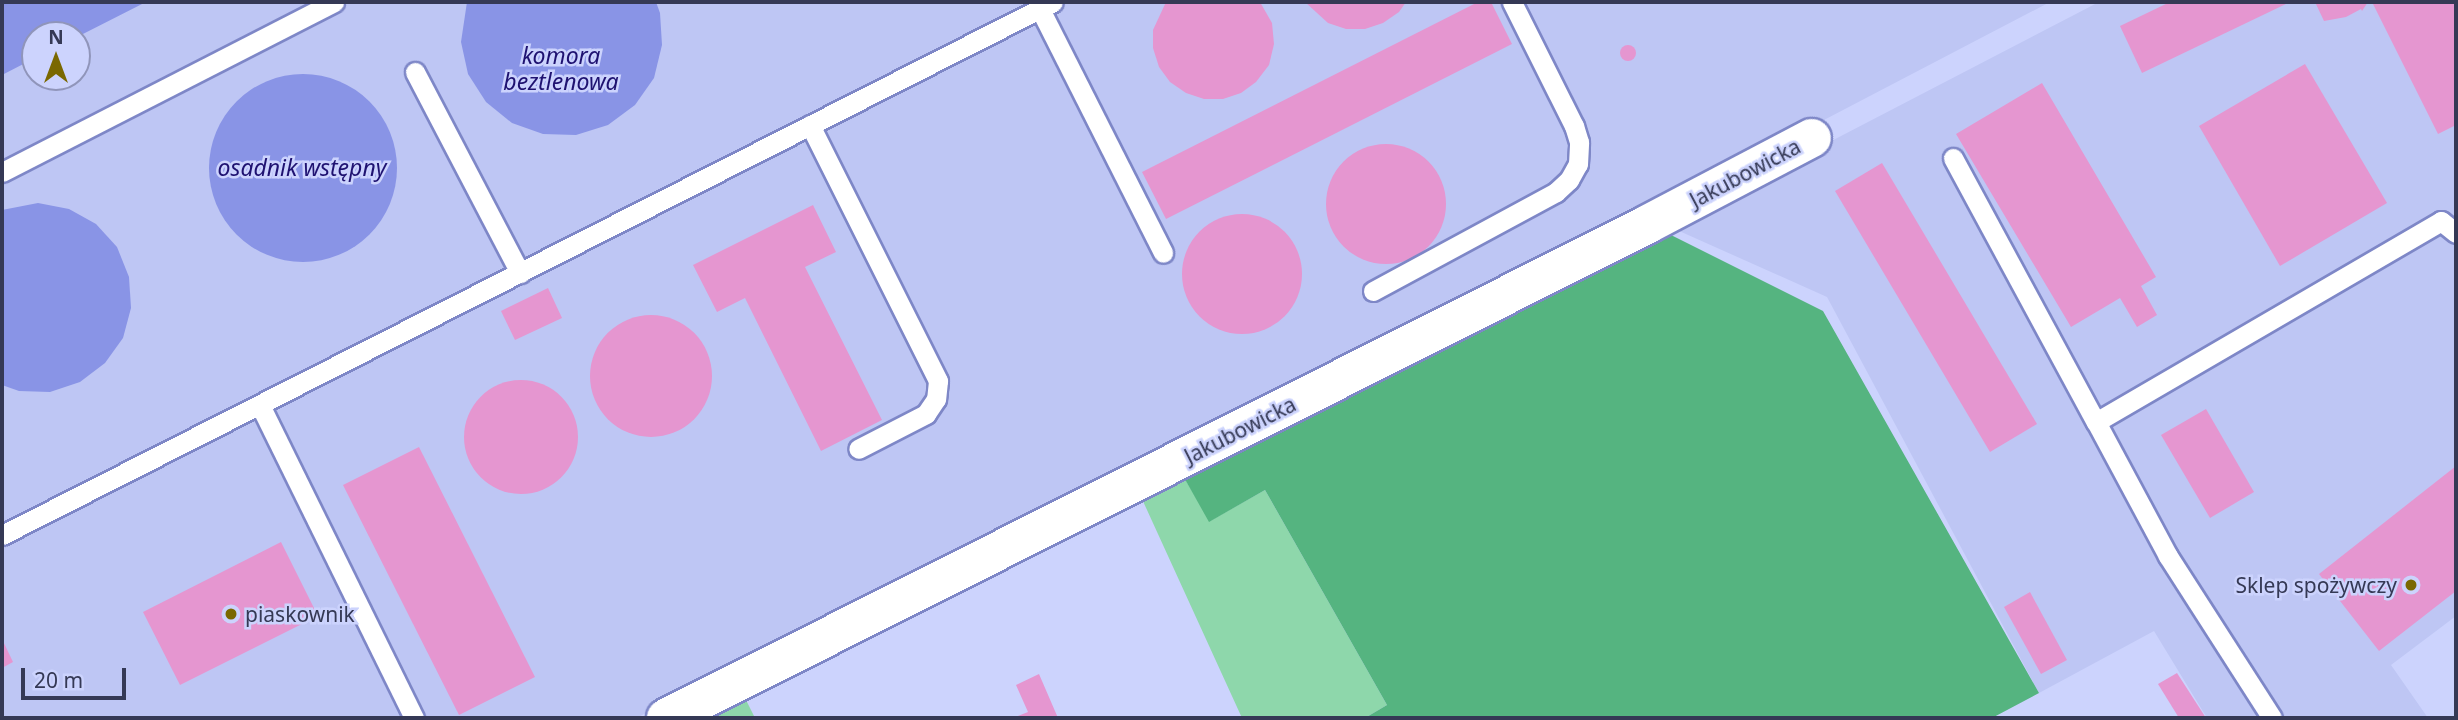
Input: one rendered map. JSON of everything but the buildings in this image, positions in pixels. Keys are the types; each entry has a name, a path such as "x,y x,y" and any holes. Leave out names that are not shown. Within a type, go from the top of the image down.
{"street":[{"name":"Jakubowicka","path":"666,718 1598,249 1812,138"}],"lane":[{"path":"2,172 334,2"},
{"path":"1373,291 1556,192 1569,180 1578,164 1580,142 1574,126 1512,2"},
{"path":"2,535 1046,5 1163,253"},
{"path":"415,72 520,273"},
{"path":"810,125 938,381 936,399 926,414 858,449"},
{"path":"1953,158 2168,556 2272,718"},
{"path":"2096,422 2441,221 2456,233"},
{"path":"260,405 414,718"}],"shaded area":[{"path":"2,2 2050,2 1493,293 636,718 2,718"},
{"path":"2099,2 2456,2 2456,616 2391,665 2428,718 2207,718 2154,631 2039,693 1827,297 1668,226"}],"green space":[{"path":"1659,229 1823,311 2039,693 1992,718 1365,718 1387,705 1265,490 1209,522 1182,474"},
{"path":"1182,474 1210,521 1265,490 1387,705 1365,718 1242,718 1142,499"},
{"path":"743,694 755,718 698,718"}],"water":[{"path":"2,2 146,2 91,30 91,21 21,21 21,65 2,75"},
{"name":"komora beztlenowa","path":"467,2 656,2 660,13 662,45 654,78 635,105 608,125 576,135 543,134 512,123 486,102 468,74 461,42"},
{"name":"osadnik wstępny","path":"303,74 339,81 369,102 390,132 397,168 390,204 369,234 339,255 303,262 267,255 237,234 216,204 209,168 216,132 237,102 267,81"},
{"path":"38,203 69,209 96,224 117,247 129,277 131,308 123,338 105,363 80,382 50,392 19,391 2,385 2,210"}],"place":[{"name":"Sklep spożywczy","path":"2411,585"},
{"name":"piaskownik","path":"231,614"}]}
